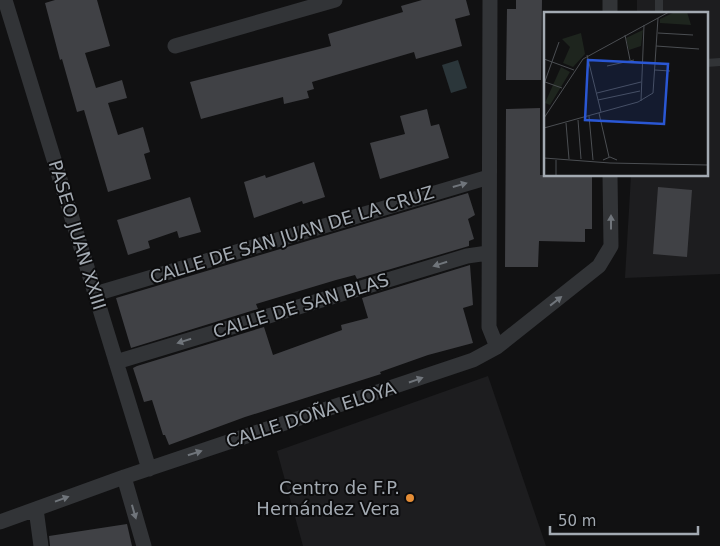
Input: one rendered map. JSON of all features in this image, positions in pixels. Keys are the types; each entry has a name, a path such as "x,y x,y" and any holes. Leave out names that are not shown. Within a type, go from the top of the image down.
{"street":[{"name":"PASEO JUAN XXIII","path":"5,0 149,469"},
{"path":"175,46 335,0"},
{"path":"490,0 489,327 497,347"},
{"name":"CALLE DOÑA ELOYA","path":"0,522 124,477 473,360 497,347 600,266 611,246 610,176"},
{"name":"CALLE DE SAN JUAN DE LA CRUZ","path":"95,294 489,177"},
{"name":"CALLE DE SAN BLAS","path":"116,362 467,256 488,253"},
{"path":"124,477 144,546"},
{"path":"36,509 41,546"}],"shaded area":[{"path":"637,0 720,0 720,274 625,278 631,176 708,176 708,12 637,12"},
{"path":"458,60 467,88 451,93 442,65"},
{"name":"Centro de F.P. Hernández Vera","path":"488,376 546,546 303,546 277,451"}],"building":[{"path":"55,0 97,0 110,46 85,53 96,88 122,80 127,98 108,103 118,135 143,127 150,152 144,154 151,179 108,192 84,110 77,112 62,59 60,60 45,3"},
{"path":"422,0 466,0 470,15 455,19 462,46 416,59 414,52 312,82 314,89 307,91 309,98 284,104 283,97 201,119 190,82 331,46 328,34 403,12 401,6"},
{"path":"516,0 542,0 541,80 506,80 507,9 516,9"},
{"path":"540,108 540,175 592,176 592,229 585,229 585,242 539,241 538,267 505,267 506,109"},
{"path":"427,109 431,126 439,124 449,158 380,179 370,143 405,134 400,116"},
{"path":"314,162 325,197 303,204 302,201 254,218 244,182 265,175 266,178"},
{"path":"658,187 692,190 687,257 653,254"},
{"path":"468,193 475,215 468,219 474,239 469,241 469,246 357,279 355,275 256,304 258,309 131,348 116,298"},
{"path":"190,197 201,232 179,238 177,231 148,241 150,248 128,255 117,220"},
{"path":"470,265 473,305 463,308 473,343 428,355 380,372 381,374 245,417 169,445 165,435 163,435 152,400 144,402 133,368 137,366 264,327 273,355 342,330 341,325 368,318 362,298"},
{"path":"127,524 132,546 50,546 49,536"}],"place":[{"name":"Centro de F.P. Hernández Vera","path":"410,498"}]}
